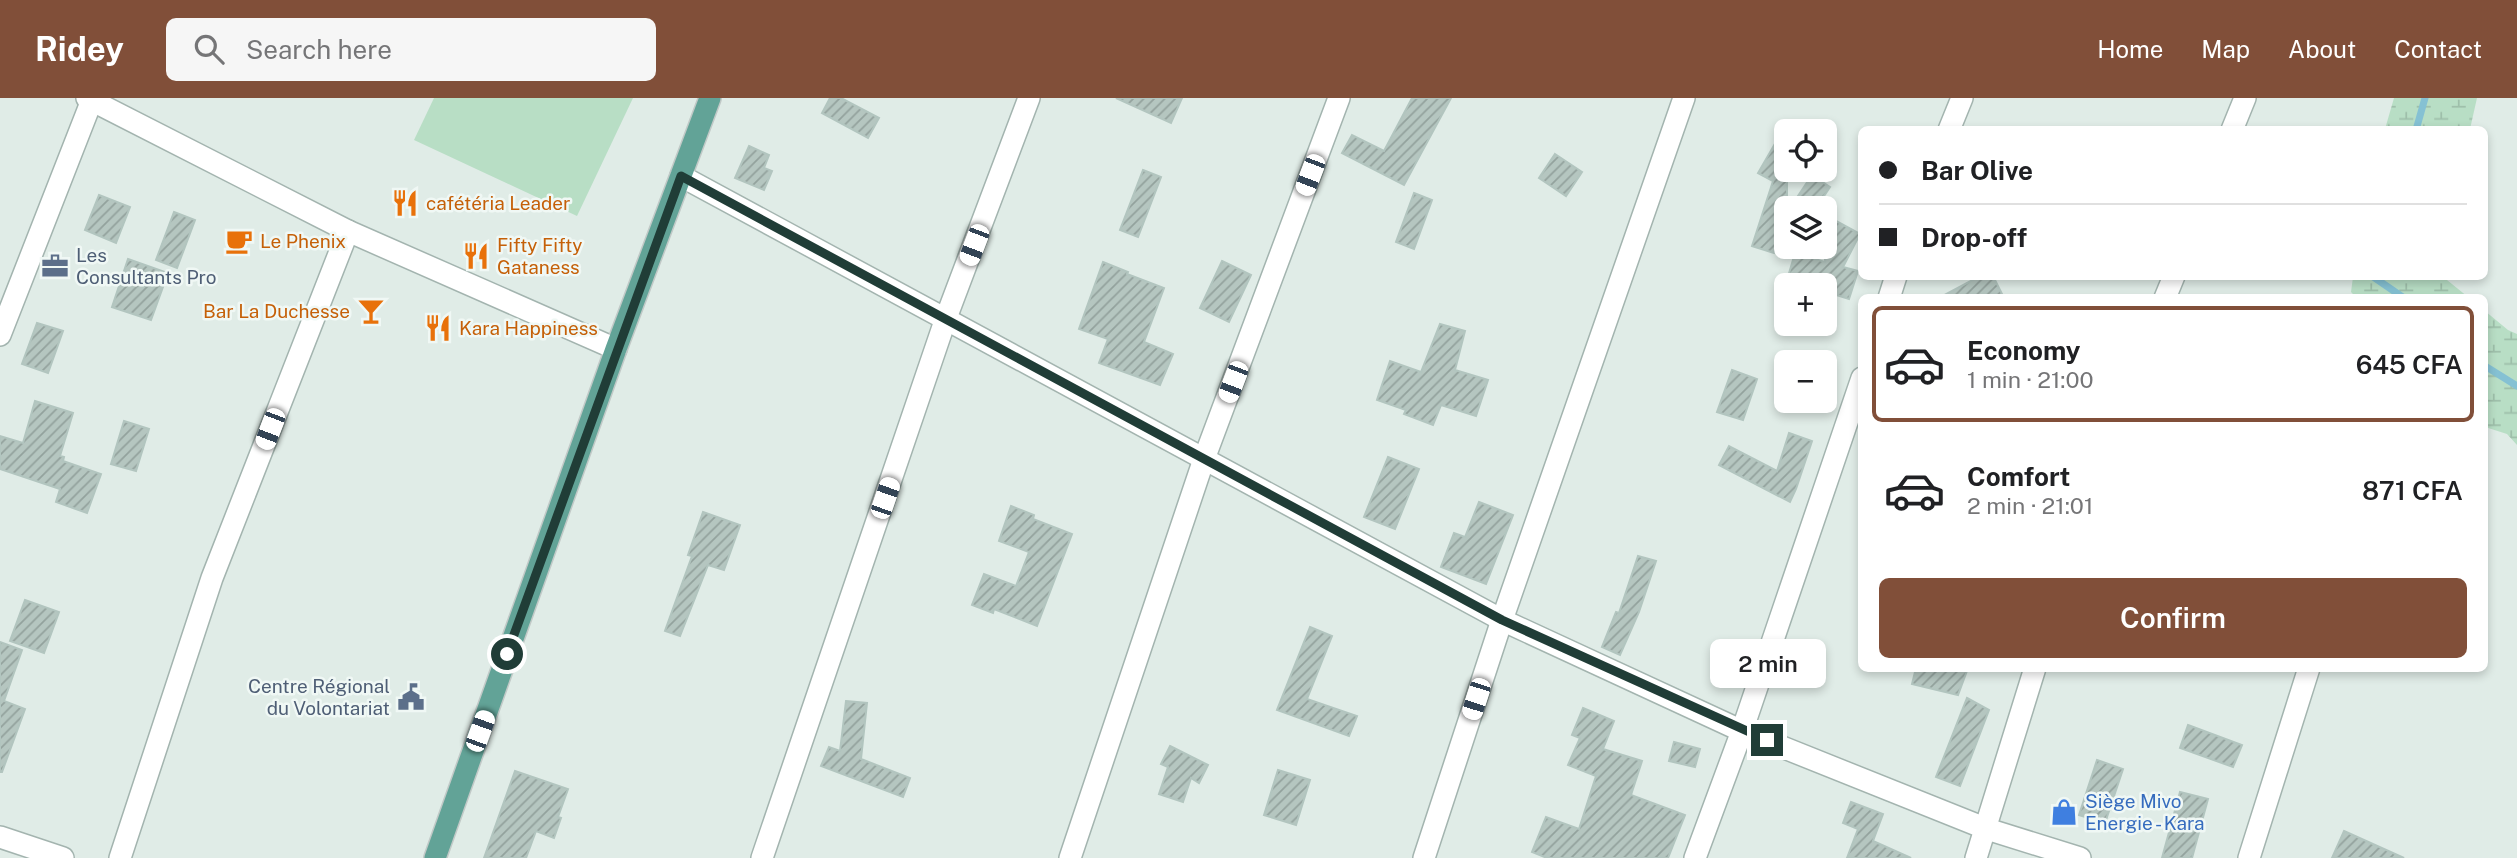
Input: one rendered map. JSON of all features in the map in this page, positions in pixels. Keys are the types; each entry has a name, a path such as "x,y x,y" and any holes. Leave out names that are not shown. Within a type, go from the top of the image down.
{"main road":[{"path":"435,858 616,349 710,98"}],"street":[{"path":"762,858 946,318 1029,98"},
{"path":"1070,858 1204,459 1339,98"},
{"path":"1424,858 1502,620 1684,98"},
{"path":"1952,126 1962,98"},
{"path":"2234,126 2245,98"},
{"path":"0,335 89,99 348,231 616,349"},
{"path":"681,176 1502,620 1742,731 1987,829 2080,858"},
{"path":"120,858 212,578 348,231"},
{"path":"1695,858 1742,731 1858,390"},
{"path":"1976,858 2034,672"},
{"path":"2249,858 2308,672"},
{"path":"0,837 62,858"}],"green space":[{"path":"434,98 633,98 577,216 414,140"},
{"path":"2394,98 2477,98 2471,126 2386,126"},
{"path":"2353,280 2447,280 2464,294 2353,294"},
{"path":"2488,313 2517,334 2517,445 2507,434 2488,428"}],"building":[{"path":"830,98 841,98 879,118 868,138 822,113"},
{"path":"1116,98 1182,98 1171,123"},
{"path":"1412,98 1451,98 1404,185 1342,153 1352,135 1384,151"},
{"path":"1774,145 1774,182 1787,182 1787,196 1774,196 1774,253 1752,246 1773,181 1758,173"},
{"path":"749,146 769,155 764,168 772,171 764,190 735,178"},
{"path":"1555,154 1582,172 1566,196 1539,178"},
{"path":"1143,170 1161,177 1138,237 1120,230"},
{"path":"1807,182 1822,182 1830,187 1824,196 1798,196"},
{"path":"1414,193 1432,200 1414,249 1396,242"},
{"path":"99,195 130,207 116,243 85,230"},
{"path":"174,212 195,220 177,268 156,260"},
{"path":"1837,222 1858,233 1843,267 1858,271 1849,299 1837,295 1837,273 1789,273 1793,259 1825,262 1825,259 1837,259"},
{"path":"128,259 168,273 151,320 112,307"},
{"path":"1222,261 1251,275 1229,322 1200,308"},
{"path":"1103,262 1164,288 1144,342 1173,354 1160,385 1099,363 1108,339 1079,329"},
{"path":"1973,280 1995,280 2002,294 1946,294"},
{"path":"37,323 63,331 48,373 22,364"},
{"path":"1440,324 1465,331 1455,370 1488,380 1476,416 1441,405 1433,425 1404,414 1406,410 1377,400 1390,361 1421,372"},
{"path":"1732,370 1757,379 1743,420 1717,412"},
{"path":"35,401 73,413 60,456 64,457 63,461 101,474 87,513 56,502 60,489 0,469 0,436 23,443"},
{"path":"124,421 149,429 136,471 111,464"},
{"path":"1789,433 1812,441 1790,502 1719,465 1729,446 1777,471"},
{"path":"1388,457 1419,469 1395,529 1364,517"},
{"path":"1479,502 1513,515 1486,584 1441,567 1454,533 1465,537"},
{"path":"1011,506 1034,515 1033,519 1072,534 1037,626 994,609 993,613 972,605 984,574 1016,586 1029,552 999,541"},
{"path":"703,512 740,525 724,570 708,565 680,636 665,631 692,556 688,555"},
{"path":"1638,556 1656,561 1639,612 1620,655 1602,647 1616,612 1619,613"},
{"path":"25,600 59,612 44,653 10,641"},
{"path":"1310,627 1332,636 1307,699 1357,716 1349,736 1277,710"},
{"path":"0,642 22,650 4,701 25,709 2,772 0,772"},
{"path":"1915,672 1967,672 1958,695 1912,684"},
{"path":"1967,698 1989,710 1960,786 1936,777"},
{"path":"846,701 867,703 861,759 910,778 903,797 821,766 829,747 840,751"},
{"path":"1583,708 1614,721 1603,749 1642,761 1631,795 1685,815 1668,858 1547,858 1532,852 1546,817 1579,829 1596,776 1568,765 1580,738 1572,735"},
{"path":"2188,725 2242,745 2233,767 2180,748"},
{"path":"1674,742 1700,749 1695,767 1669,761"},
{"path":"1170,746 1208,765 1199,783 1191,778 1183,802 1159,794 1168,767 1161,764"},
{"path":"2097,760 2123,769 2105,823 2079,815"},
{"path":"1278,770 1310,780 1296,825 1264,815"},
{"path":"515,771 568,789 554,838 536,831 526,858 484,858"},
{"path":"2180,792 2208,799 2192,858 2162,858"},
{"path":"1851,802 1883,814 1873,841 1911,858 1847,858 1858,829 1843,823"},
{"path":"2344,831 2404,858 2332,858"}],"waterway":[{"path":"2417,126 2425,98"},
{"path":"2378,280 2398,294"},
{"path":"2488,368 2517,386"}],"place":[{"name":"cafétéria Leader","path":"405,203"},
{"name":"Le Phenix","path":"239,241"},
{"name":"Fifty Fifty Gataness","path":"476,256"},
{"name":"Les Consultants Pro","path":"55,266"},
{"name":"Bar La Duchesse","path":"371,311"},
{"name":"Kara Happiness","path":"438,328"},
{"name":"Centre Régional du Volontariat","path":"411,697"},
{"name":"Siège Mivo Energie - Kara","path":"2064,812"}],"route":[{"path":"507,654 681,176 1502,620 1742,731 1767,740"}]}
